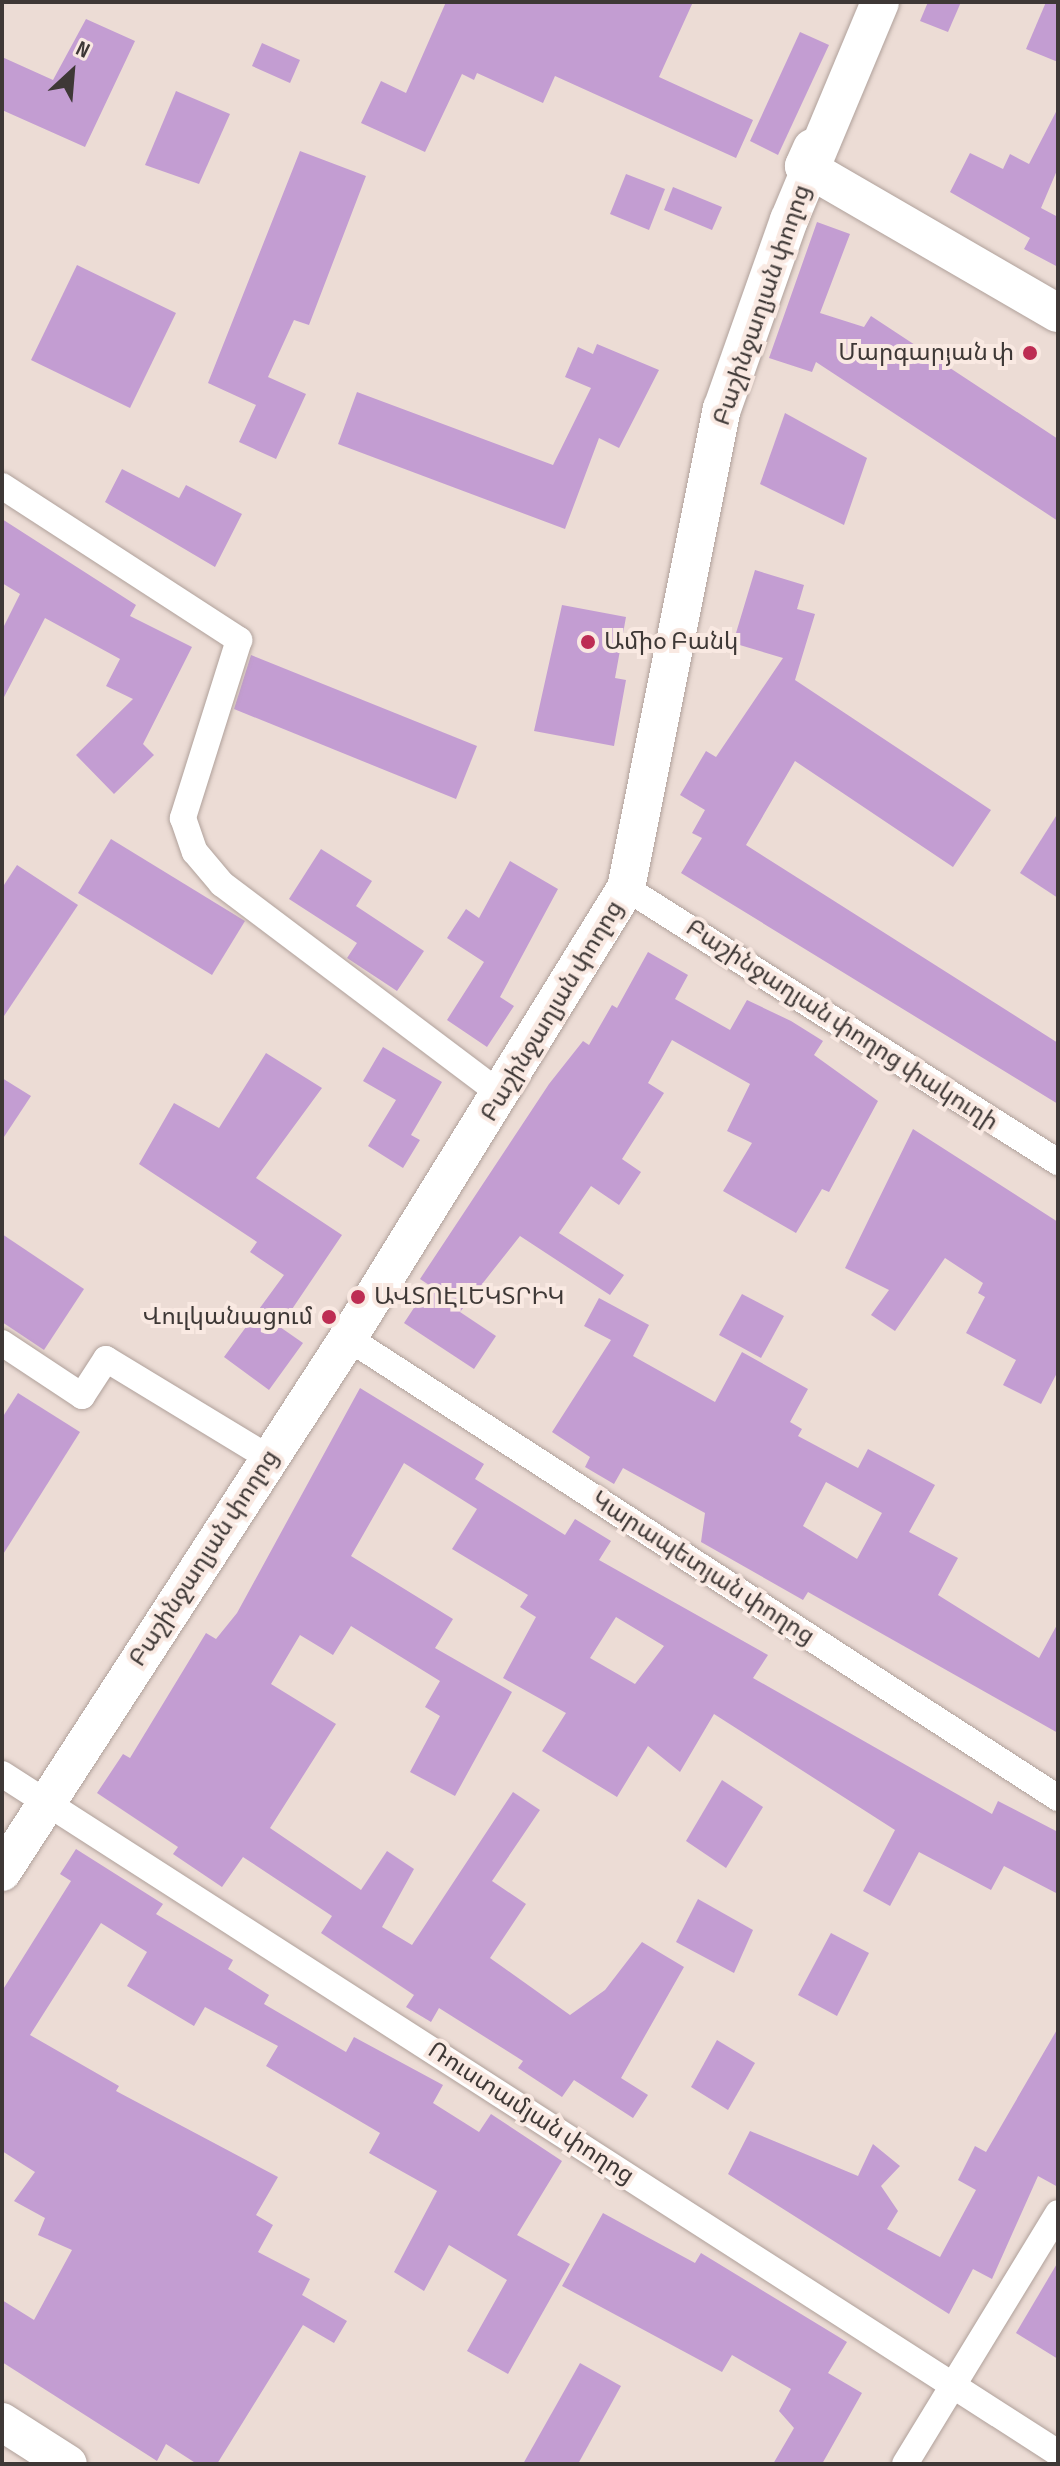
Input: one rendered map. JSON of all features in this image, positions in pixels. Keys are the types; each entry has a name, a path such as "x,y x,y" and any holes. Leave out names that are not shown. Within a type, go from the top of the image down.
{"main road":[{"name":"Բաշինջաղյան փողոց","path":"2,1872 348,1338 502,1095 626,888 722,409 869,2"},
{"name":"Բաշինջաղյան փողոց","path":"809,164 880,2"},
{"path":"809,164 1058,305"},
{"path":"809,164 1058,313"},
{"path":"2,2422 68,2464"}],"street":[{"path":"2,486 239,640 183,818 195,852 222,884 502,1095"},
{"name":"Բաշինջաղյան փողոց փակուղի","path":"626,888 1058,1162"},
{"name":"Կարապետյան փողոց","path":"348,1338 1058,1798"},
{"path":"2,1343 82,1396 106,1359 269,1458"},
{"name":"Ռուստամյան փողոց","path":"2,1774 1058,2453"},
{"path":"905,2464 1058,2213"}],"building":[{"path":"446,2 693,2 659,77 753,120 736,158 555,76 543,103 477,73 474,80 462,74 425,152 361,123 381,81 406,93"},
{"path":"928,2 961,2 948,32 920,21"},
{"path":"1046,2 1058,2 1058,62 1026,49"},
{"path":"86,19 135,41 85,147 2,110 2,57 53,80"},
{"path":"800,32 829,45 778,155 750,141"},
{"path":"262,43 300,60 290,83 252,66"},
{"path":"176,91 230,114 199,184 145,165"},
{"path":"1058,108 1058,168 1041,208 1058,217 1058,267 1024,249 1030,238 950,192 970,153 1003,169 1010,154 1029,164"},
{"path":"300,151 366,176 309,325 294,320 268,377 306,394 276,459 239,442 256,405 208,383"},
{"path":"626,174 665,189 649,230 610,214"},
{"path":"673,187 722,207 712,230 664,210"},
{"path":"817,222 850,234 820,313 864,327 871,316 1058,439 1058,521 816,362 812,372 769,358"},
{"path":"77,265 176,313 130,408 31,360"},
{"path":"597,344 659,370 619,448 599,438 565,529 338,444 357,392 553,465 591,388 565,377 578,347 593,354"},
{"path":"785,413 867,458 844,525 760,484"},
{"path":"122,469 179,498 186,485 242,514 215,567 105,502"},
{"path":"2,519 136,605 130,616 192,647 143,744 154,755 114,794 76,755 133,699 106,686 120,659 45,618 2,701 2,630 20,594 2,583"},
{"path":"755,570 804,585 797,609 815,614 795,680 991,810 953,867 795,761 746,845 1058,1043 1058,1104 681,873 702,838 692,833 705,810 680,795 706,751 716,757 783,658 733,643"},
{"path":"562,605 626,617 615,678 626,680 614,746 534,731"},
{"path":"251,655 477,746 456,799 234,709"},
{"path":"1058,813 1058,898 1020,873"},
{"path":"111,839 245,921 212,975 78,893"},
{"path":"321,849 372,881 356,906 424,951 397,991 347,958 357,943 289,899"},
{"path":"510,861 558,889 500,997 514,1006 487,1047 447,1020 484,962 447,938 466,909 479,918"},
{"path":"17,865 78,905 2,1019 2,888"},
{"path":"648,952 688,975 675,999 730,1030 747,1000 791,1021 823,1041 814,1055 878,1101 829,1192 822,1189 796,1233 723,1191 752,1143 727,1131 750,1084 672,1040 648,1083 664,1093 622,1159 641,1172 619,1205 591,1186 559,1233 624,1275 610,1295 520,1236 460,1312 496,1336 474,1369 404,1323 429,1285 420,1279 549,1084 583,1041 589,1045 612,1005 617,1008"},
{"path":"383,1047 442,1082 411,1135 420,1140 403,1168 368,1146 396,1100 363,1081"},
{"path":"266,1053 322,1088 256,1178 342,1235 280,1327 303,1343 269,1390 224,1357 284,1275 250,1252 257,1242 139,1164 174,1103 219,1128"},
{"path":"2,1078 31,1096 2,1140"},
{"path":"913,1129 1058,1222 1058,1371 1041,1404 1003,1385 1016,1360 966,1333 985,1297 978,1293 983,1283 945,1258 895,1331 871,1315 889,1290 845,1268"},
{"path":"2,1234 84,1289 44,1350 2,1322"},
{"path":"742,1294 784,1316 761,1358 719,1335"},
{"path":"599,1298 649,1325 633,1356 715,1402 742,1352 808,1389 790,1422 802,1429 798,1436 858,1468 868,1449 935,1485 909,1532 958,1558 938,1595 1039,1658 1058,1623 1058,1733 808,1592 803,1600 701,1542 705,1513 623,1468 614,1484 585,1467 590,1457 552,1432 611,1340 584,1326","holes":["826,1482 882,1513 857,1559 803,1526"]},
{"path":"360,1388 484,1464 475,1479 565,1535 575,1519 611,1541 599,1560 768,1655 753,1678 992,1814 998,1801 1058,1832 1058,1894 1004,1866 991,1890 919,1852 890,1906 863,1891 895,1830 714,1714 680,1772 648,1746 617,1797 542,1751 566,1713 503,1678 536,1617 520,1607 528,1595 452,1549 477,1509 404,1463 351,1556 453,1619 435,1648 512,1692 455,1796 410,1772 440,1716 425,1707 440,1681 351,1626 333,1655 300,1635 271,1684 336,1724 270,1828 361,1890 387,1851 414,1869 382,1927 412,1945 513,1792 540,1810 492,1881 526,1904 490,1958 570,2015 605,1990 642,1942 684,1967 621,2078 648,2095 633,2118 574,2080 562,2097 518,2068 523,2061 439,2008 431,2022 406,2007 414,1995 321,1933 332,1916 243,1857 222,1887 173,1854 178,1847 97,1793 123,1754 130,1758 206,1633 216,1639 237,1613","holes":["616,1617 664,1646 635,1684 590,1658"]},
{"path":"18,1393 80,1432 2,1556 2,1418"},
{"path":"722,1780 763,1807 726,1868 686,1841"},
{"path":"76,1849 163,1904 156,1914 233,1960 228,1969 269,1995 264,2004 346,2052 354,2037 443,2085 433,2103 479,2132 491,2114 562,2161 517,2235 570,2264 508,2374 467,2351 507,2280 449,2245 424,2291 394,2272 437,2191 369,2153 380,2133 266,2066 278,2046 205,2007 194,2026 127,1986 147,1952 101,1923 30,2035 119,2086 116,2091 278,2177 256,2215 273,2225 258,2252 310,2279 302,2295 347,2321 334,2343 303,2325 217,2464 197,2464 166,2444 157,2461 2,2362 2,2300 34,2320 72,2250 38,2235 45,2218 14,2201 35,2172 2,2151 2,1991 71,1881 60,1874"},
{"path":"698,1899 753,1930 734,1973 676,1942"},
{"path":"831,1933 869,1953 837,2016 798,1995"},
{"path":"1058,2028 1058,2187 1038,2176 992,2279 973,2269 949,2314 728,2174 750,2131 858,2176 873,2144 900,2166 881,2186 898,2211 887,2229 940,2257 976,2190 958,2180 975,2146 986,2152"},
{"path":"717,2040 755,2063 728,2110 691,2087"},
{"path":"603,2213 695,2263 701,2253 847,2342 828,2373 862,2393 822,2464 773,2464 794,2428 779,2411 791,2389 732,2355 722,2372 562,2286"},
{"path":"1058,2262 1058,2359 1016,2333"},
{"path":"580,2363 621,2386 578,2464 523,2464"}],"place":[{"name":"Մարգարյան փ","path":"1030,353"},
{"name":"Ամիօ Բանկ","path":"588,642"},
{"name":"ԱՎՏՈԷԼԵԿՏՐԻԿ","path":"358,1297"},
{"name":"Վուլկանացում","path":"329,1317"}]}
